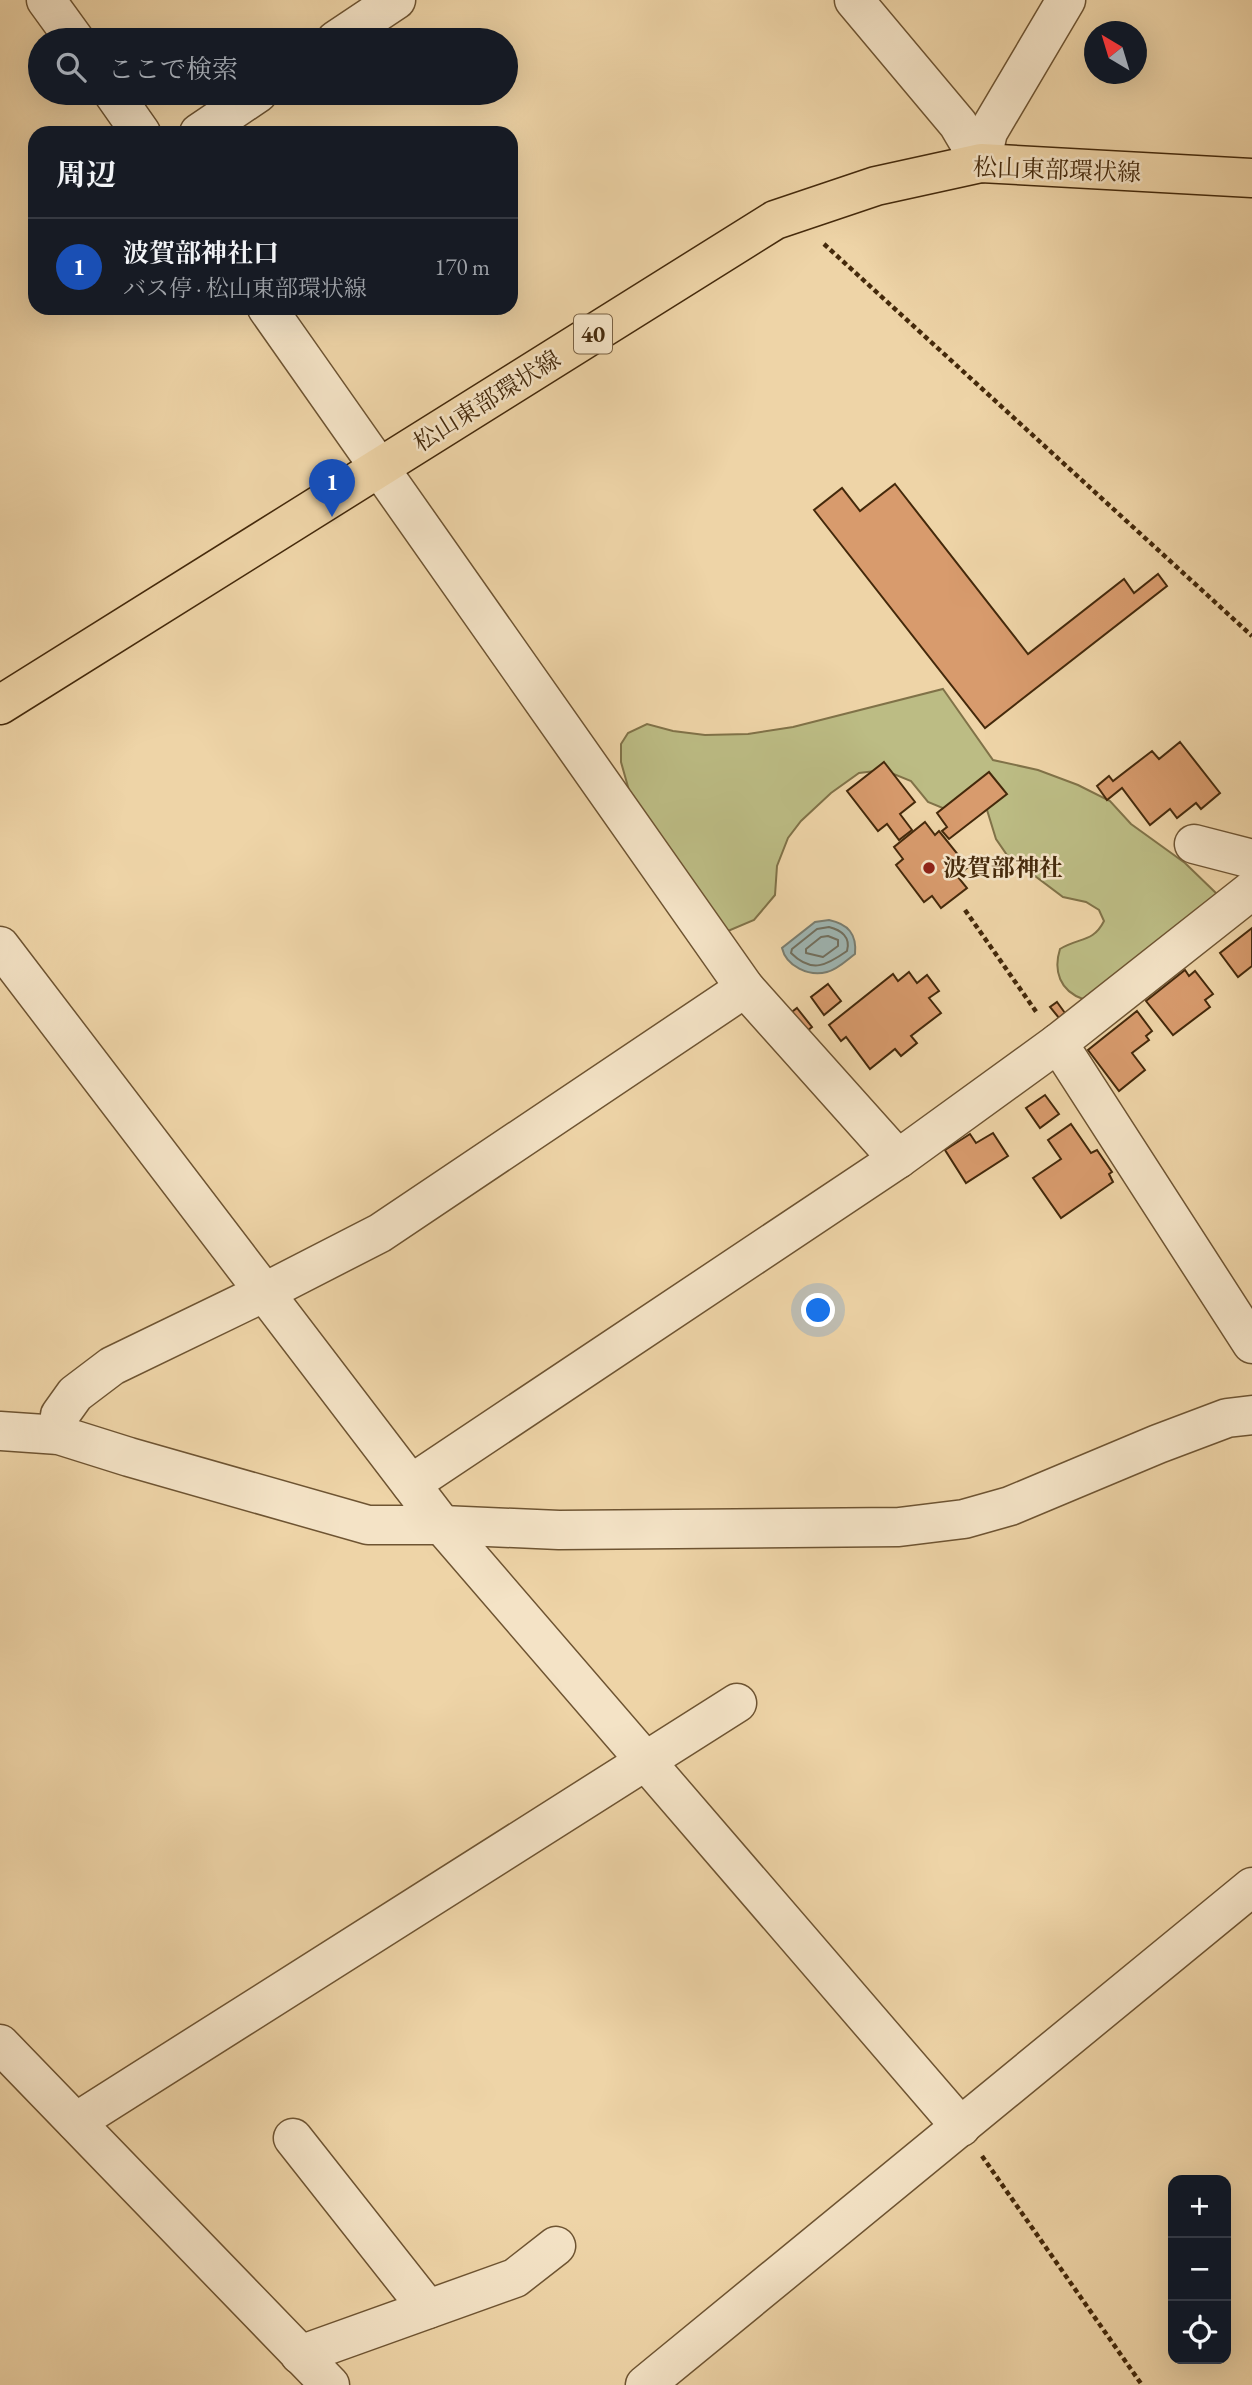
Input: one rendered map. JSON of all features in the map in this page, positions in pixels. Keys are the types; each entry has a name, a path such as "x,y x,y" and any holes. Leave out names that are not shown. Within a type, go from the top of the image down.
{"main road":[{"name":"松山東部環状線","path":"0,705 775,220 876,186 981,163 1252,178"}],"street":[{"path":"46,0 66,28"},
{"path":"354,28 396,0"},
{"path":"854,0 958,124 981,163"},
{"path":"981,163 988,132 1066,0"},
{"path":"121,105 136,126"},
{"path":"209,126 240,105"},
{"path":"272,315 745,988 898,1159"},
{"path":"1194,844 1252,859"},
{"path":"411,1484 898,1159 1058,1043 1252,890"},
{"path":"0,946 442,1525 961,2127"},
{"path":"59,1435 60,1415 75,1394 112,1366 380,1233 745,988"},
{"path":"1058,1043 1252,1344"},
{"path":"0,1432 59,1435 368,1525 442,1525 559,1531 886,1527 964,1519 1010,1506 1227,1418 1252,1415"},
{"path":"76,2122 737,1703"},
{"path":"645,2385 1252,1887"},
{"path":"0,2044 330,2385"},
{"path":"293,2138 428,2309"},
{"path":"300,2355 515,2278 556,2246"}],"path":[{"path":"792,215 1252,636"},
{"path":"965,910 1058,1043"},
{"path":"961,2127 1142,2385"}],"green space":[{"path":"943,689 993,760 1038,770 1110,801 1131,824 1185,863 1219,896 1083,999 1069,991 1060,979 1058,957 1060,949 1090,936 1100,928 1104,921 1099,910 1086,902 1063,897 1007,855 996,839 987,810 977,804 945,809 928,802 911,781 884,770 859,773 831,793 801,821 788,838 777,866 775,895 754,920 728,931 632,801 621,762 621,744 628,733 647,724 705,735 748,734 793,727"}],"water":[{"path":"829,920 850,931 855,954 827,972 813,973 793,965 782,948 815,922"}],"building":[{"path":"895,484 1028,654 1124,579 1134,593 1158,574 1167,586 985,728 814,510 842,488 860,511"},
{"path":"1180,742 1220,793 1201,809 1196,803 1177,818 1170,809 1150,825 1122,788 1107,800 1097,786 1109,776 1113,781 1152,751 1159,759"},
{"path":"884,762 915,802 900,814 912,830 899,840 887,824 878,831 847,791"},
{"path":"989,772 1007,794 949,839 942,831 947,827 937,813"},
{"path":"925,822 935,835 939,831 968,867 957,876 967,888 941,908 932,896 924,902 896,865 903,859 894,847"},
{"path":"1252,928 1252,966 1238,977 1220,953"},
{"path":"1185,970 1189,976 1195,971 1213,994 1205,1000 1210,1007 1173,1035 1146,1001"},
{"path":"909,972 917,983 927,975 939,991 929,998 941,1013 911,1036 917,1043 901,1056 895,1049 870,1069 846,1037 841,1041 829,1025 893,974 898,981"},
{"path":"828,984 841,1001 824,1015 811,997"},
{"path":"1057,1002 1065,1013 1059,1018 1050,1007"},
{"path":"797,1008 812,1027 799,1037 784,1018"},
{"path":"1137,1011 1152,1031 1146,1036 1149,1040 1132,1053 1145,1070 1119,1091 1088,1050"},
{"path":"1045,1095 1059,1114 1040,1128 1026,1108"},
{"path":"1071,1124 1091,1153 1097,1150 1112,1172 1109,1174 1113,1182 1061,1218 1033,1178 1061,1159 1048,1140"},
{"path":"993,1133 1008,1156 966,1183 945,1150 970,1134 976,1143"}],"place":[{"name":"波賀部神社口","path":"332,517"},
{"name":"波賀部神社","path":"929,868"}]}
